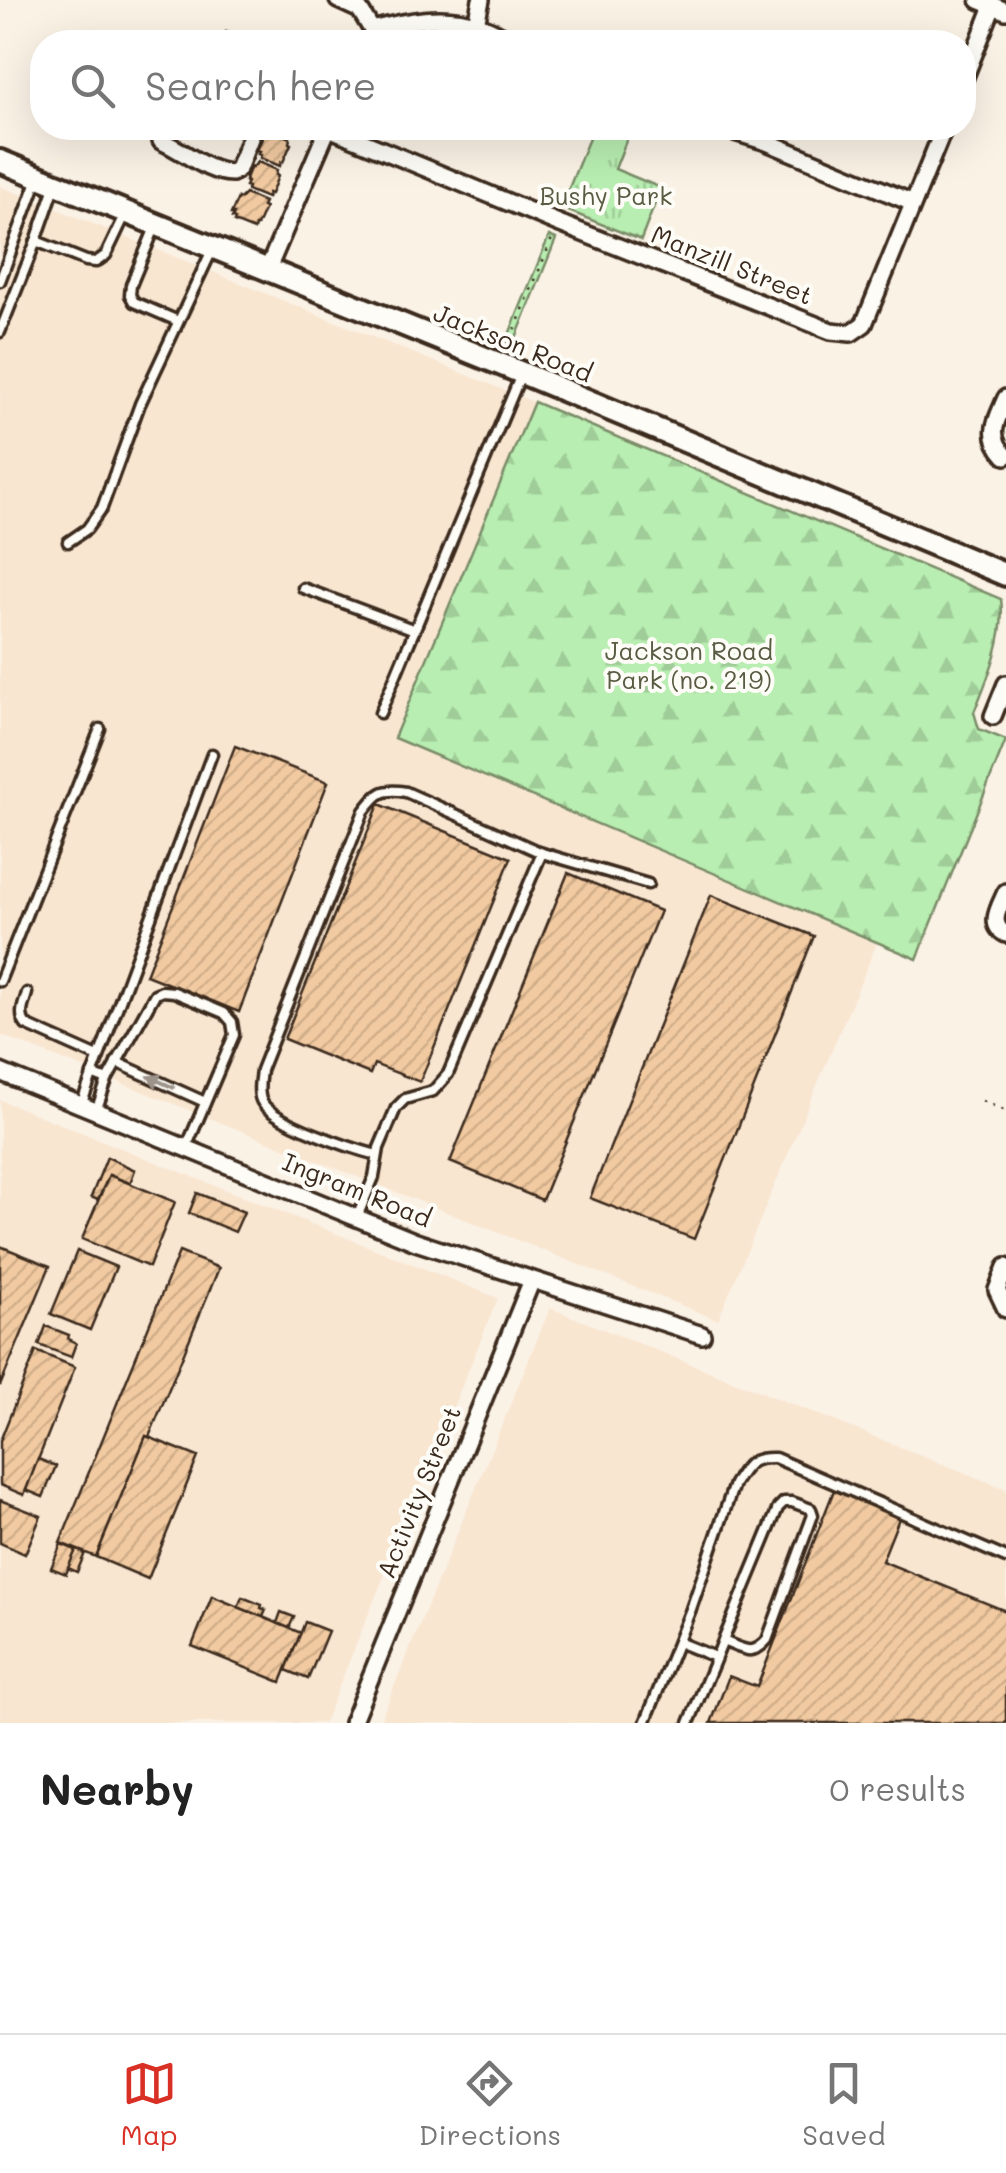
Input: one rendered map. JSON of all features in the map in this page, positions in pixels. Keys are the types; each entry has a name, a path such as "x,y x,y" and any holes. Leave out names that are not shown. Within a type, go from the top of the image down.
{"street":[{"path":"338,0 360,10 366,30"},
{"path":"476,24 481,0"},
{"path":"976,49 993,6"},
{"path":"383,30 400,23 448,18 489,30"},
{"path":"161,141 180,149 190,159 232,174 249,140"},
{"path":"268,271 323,140"},
{"name":"Manzill Street","path":"357,140 831,331 851,333 864,324 939,140"},
{"path":"761,140 913,204"},
{"name":"Jackson Road","path":"0,160 1006,575"},
{"path":"1006,398 994,426 994,440 1006,456"},
{"path":"993,716 1006,684"},
{"path":"1006,892 995,923 1006,934"},
{"name":"Ingram Road","path":"0,1072 416,1242 702,1335"},
{"path":"1006,1268 998,1290 1006,1309"},
{"name":"Activity Street","path":"352,1723 532,1280"}],"lane":[{"path":"0,332 36,241 47,180"},
{"path":"0,281 47,180"},
{"path":"36,241 86,262 96,262 106,255 126,212"},
{"path":"156,225 130,295 134,302 178,321"},
{"path":"68,542 87,528 102,508 140,404 213,248"},
{"path":"380,713 522,373"},
{"path":"303,588 415,630"},
{"path":"0,982 100,729"},
{"path":"88,1108 92,1074 212,754"},
{"path":"377,1155 274,1115 262,1102 259,1088 261,1070 364,811 376,795 389,789 406,792 542,853 648,884"},
{"path":"357,1218 396,1108 405,1099 433,1091 448,1074 542,853"},
{"path":"88,1108 108,1080 155,994 174,992 224,1013 232,1022 234,1035 186,1148"},
{"path":"27,994 21,1012 26,1024 98,1057"},
{"path":"116,1062 205,1102"},
{"path":"92,1074 108,1080"},
{"path":"645,1723 734,1484 745,1467 758,1458 775,1458 1006,1558"},
{"path":"689,1723 715,1657 778,1508 784,1502 792,1502 811,1509 813,1515 767,1640 760,1649 752,1651 722,1641"},
{"path":"678,1642 715,1657"}],"path":[{"path":"500,364 558,223"},
{"path":"982,1101 1006,1111"}],"shaded area":[{"path":"0,186 534,402 395,738 878,941 718,1320 0,1035"},
{"path":"0,1100 498,1298 324,1723 0,1723"},
{"path":"550,1308 1006,1489 1006,1723 379,1723"}],"green space":[{"name":"Bushy Park","path":"588,140 626,140 615,169 661,188 641,240 561,208"},
{"path":"549,236 556,239 513,345 506,342"},
{"name":"Jackson Road Park (no. 219)","path":"534,402 1001,599 998,642 974,712 979,729 1006,740 917,959 394,738"}],"building":[{"path":"261,140 290,140 291,144 280,166 260,158 257,150"},
{"path":"258,162 277,170 267,198 245,186 251,166"},
{"path":"245,194 264,202 254,230 234,222 231,214 238,198"},
{"path":"235,746 328,782 239,1012 146,975"},
{"path":"379,804 511,858 420,1082 374,1064 370,1074 284,1039"},
{"path":"568,873 660,911 542,1200 450,1162"},
{"path":"711,895 814,936 694,1239 590,1198"},
{"path":"107,1157 135,1170 130,1183 109,1175 98,1200 91,1197"},
{"path":"109,1175 175,1202 149,1267 82,1239"},
{"path":"197,1193 244,1212 235,1232 189,1213"},
{"path":"0,1246 50,1266 0,1386"},
{"path":"77,1251 116,1267 90,1330 51,1314"},
{"path":"179,1252 219,1268 96,1557 60,1543"},
{"path":"46,1326 69,1335 68,1339 76,1343 71,1357 39,1345"},
{"path":"36,1351 75,1367 24,1495 0,1485 0,1441"},
{"path":"146,1436 198,1457 148,1579 96,1557"},
{"path":"38,1459 56,1466 43,1497 26,1490"},
{"path":"834,1490 900,1516 882,1561 1006,1611 1006,1723 711,1723 729,1676 757,1687"},
{"path":"0,1500 41,1516 25,1554 0,1543"},
{"path":"61,1544 76,1550 66,1574 51,1568"},
{"path":"76,1550 85,1553 77,1572 68,1568"},
{"path":"212,1596 301,1633 281,1682 192,1646"},
{"path":"242,1597 262,1605 266,1610 263,1617 238,1607"},
{"path":"281,1612 294,1617 289,1628 277,1623"},
{"path":"305,1622 328,1631 308,1679 286,1670"}]}
